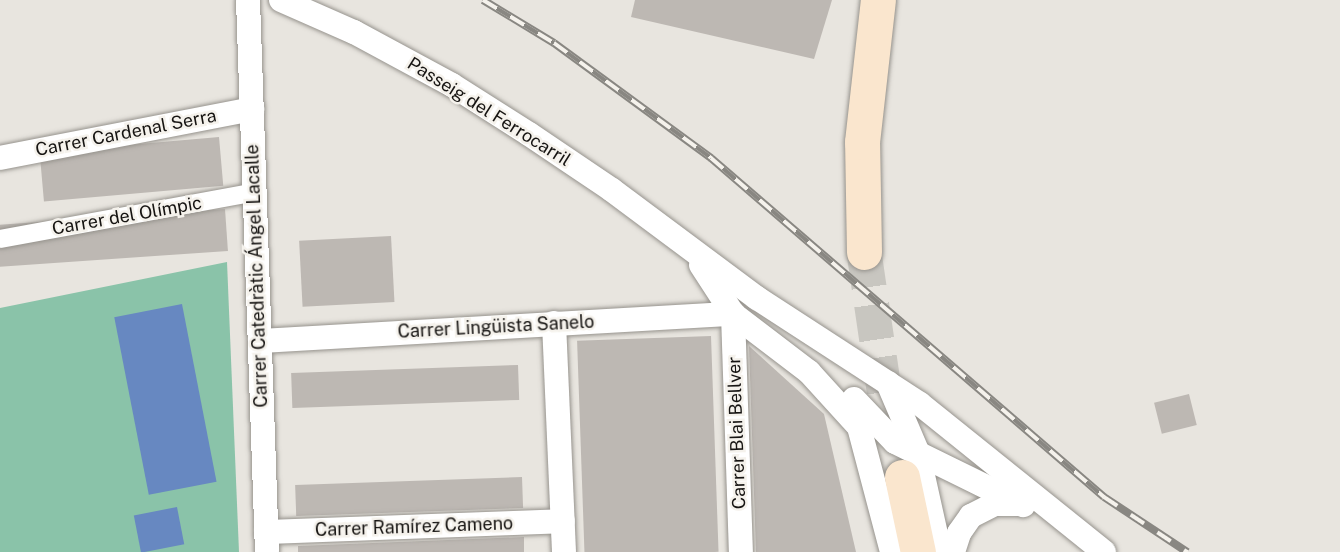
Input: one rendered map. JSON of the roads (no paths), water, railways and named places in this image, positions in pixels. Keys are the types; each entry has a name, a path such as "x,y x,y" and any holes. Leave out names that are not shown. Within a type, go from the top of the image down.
{"main road":[{"path":"864,253 862,142 878,0"},
{"path":"910,465 918,552"}],"street":[{"name":"Carrer Catedràtic Ángel Lacalle","path":"248,0 266,542"},
{"name":"Passeig del Ferrocarril","path":"281,0 354,32 452,85 612,190 767,305 888,382 973,444 1097,547"},
{"name":"Carrer Cardenal Serra","path":"0,158 252,109"},
{"name":"Carrer del Olímpic","path":"0,239 255,192"},
{"name":"Passeig del Ferrocarril","path":"685,245 733,314 809,372 853,418 868,452 891,552"},
{"name":"Carrer Lingüista Sanelo","path":"260,341 733,314"},
{"name":"Carrer Blai Bellver","path":"733,314 741,552"},
{"path":"554,323 564,552"},
{"path":"809,372 844,389 895,442 910,465 1023,505 1097,547"},
{"path":"888,382 910,465 940,552"},
{"path":"953,552 959,533 971,516 995,505 1023,505"},
{"name":"Carrer Ramírez Cameno","path":"266,542 563,521"}],"water":[{"path":"182,304 217,482 149,495 114,317"},
{"path":"177,507 184,544 141,552 134,515"}],"tunnel":[{"path":"864,252 887,409"}],"railway":[{"path":"483,0 554,43 711,158 1104,497 1187,552"}]}
